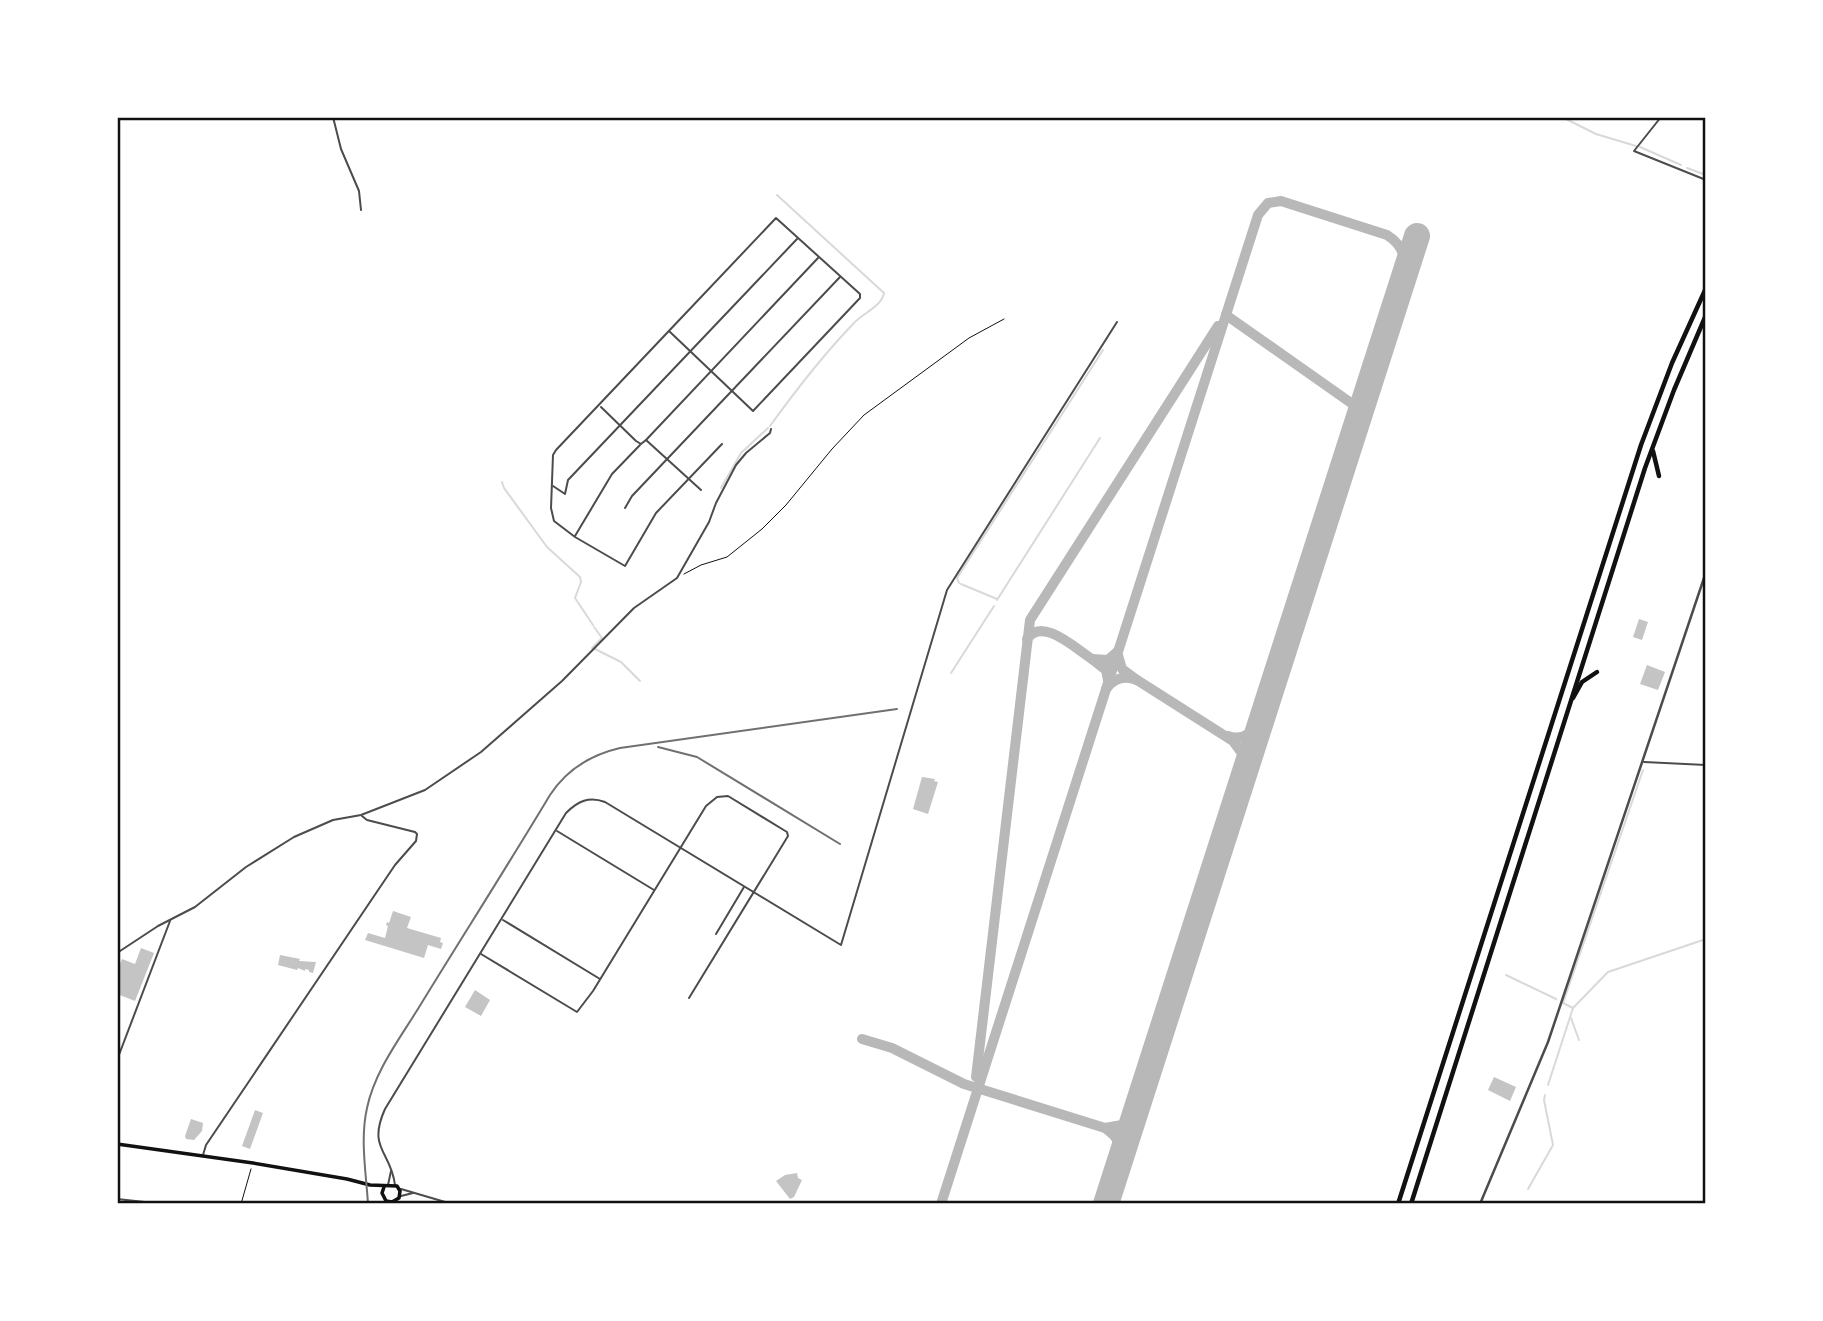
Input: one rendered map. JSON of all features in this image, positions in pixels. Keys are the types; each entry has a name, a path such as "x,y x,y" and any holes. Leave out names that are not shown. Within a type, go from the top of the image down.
{"highway":[{"path":"1398,1204 1637,457 1672,363 1706,288"},
{"path":"1411,1204 1566,711 1654,443 1706,315"},
{"path":"1654,443 1653,460 1659,476"},
{"path":"1566,711 1580,684 1597,671"}],"main road":[{"path":"117,1144 253,1163 370,1185 395,1185 400,1189 400,1196 389,1203 382,1193 370,1185"},
{"path":"382,1193 386,1186"}],"street":[{"path":"333,117 341,149 357,183 361,210"},
{"path":"1661,117 1634,151 1706,180"},
{"path":"669,331 753,411 860,295 776,218 556,450 553,455 551,508 554,520 575,537 625,566 656,513 722,444"},
{"path":"552,486 565,494 568,480 798,237"},
{"path":"575,537 612,474 819,257"},
{"path":"625,508 632,496 840,276"},
{"path":"395,1185 394,1175 379,1144 382,1116 566,813 577,803 596,799 605,802 841,945 947,590 1117,322"},
{"path":"599,405 641,444"},
{"path":"117,953 158,926 209,898 246,867 294,837 333,820 361,815 425,790 481,752 562,681 634,608 677,578 709,522 736,465 771,429"},
{"path":"646,440 701,490"},
{"path":"1480,1204 1550,1037 1706,572"},
{"path":"1642,762 1706,765"},
{"path":"481,954 577,1012 601,979 706,806 717,797 728,796 787,832 788,836 689,998"},
{"path":"202,1156 206,1144 310,989 395,865 416,841 417,834 413,831 367,820 361,815"},
{"path":"556,830 655,890"},
{"path":"716,934 744,887"},
{"path":"502,919 601,979"},
{"path":"117,1060 170,920"},
{"path":"386,1186 391,1170"},
{"path":"400,1189 452,1204"},
{"path":"400,1196 414,1193"},
{"path":"117,1199 155,1203"}],"path":[{"path":"677,578 701,565 727,557 762,529 786,505 864,415 969,338 1004,319"},
{"path":"241,1204 253,1163"}],"building":[{"path":"1639,619 1648,622 1642,640 1633,637"},
{"path":"1647,665 1665,672 1658,690 1640,684"},
{"path":"922,777 938,782 928,814 913,809"},
{"path":"393,911 411,917 407,928 441,938 441,949 428,945 424,958 365,940 368,933 385,938 386,925"},
{"path":"141,948 154,953 135,1001 117,994 117,971 122,959 135,964"},
{"path":"280,955 300,959 299,961 316,962 313,973 305,969 297,970 278,965"},
{"path":"475,990 490,1000 481,1016 465,1007"},
{"path":"1494,1077 1516,1087 1510,1101 1488,1090"},
{"path":"255,1110 263,1113 250,1149 242,1146"},
{"path":"191,1119 203,1123 202,1131 194,1140 186,1139 185,1136"},
{"path":"797,1173 802,1180 794,1197 790,1199 776,1181 785,1175"}],"waterway":[{"path":"1562,117 1596,134 1636,146"},
{"path":"1640,147 1681,165"},
{"path":"1687,168 1706,175"},
{"path":"770,426 831,348 858,319 880,302 884,293 777,195"},
{"path":"959,583 957,578 1103,350"},
{"path":"721,488 741,453 768,428"},
{"path":"997,600 1100,438"},
{"path":"502,482 547,547 580,577 581,582 575,598 593,625"},
{"path":"961,584 997,599"},
{"path":"951,673 994,606"},
{"path":"592,648 602,638 594,627"},
{"path":"595,649 621,662 640,681"},
{"path":"1573,1008 1563,1003 1643,770"},
{"path":"1548,1085 1573,1008 1608,972 1706,939"},
{"path":"1506,975 1556,999"},
{"path":"1571,1018 1579,1040"},
{"path":"1528,1189 1553,1145 1545,1095"}],"taxiway":[{"path":"941,1204 1258,215 1268,203 1281,201 1387,235 1397,243 1403,254 1404,278"},
{"path":"1226,315 1361,410"},
{"path":"976,1077 1030,620 1218,326"},
{"path":"1027,639 1033,633 1050,633 1092,659"},
{"path":"1108,680 1106,670 1092,659 1108,660 1117,652"},
{"path":"1106,689 1120,678 1137,680 1122,669 1118,655"},
{"path":"1137,680 1233,741 1244,756 1245,773"},
{"path":"1228,736 1247,735 1261,721"},
{"path":"862,1039 892,1048 964,1084 1105,1128 1119,1143 1119,1164"},
{"path":"1105,1128 1122,1125 1136,1112"}],"runway":[{"path":"1106,1204 1417,236"}],"railway":[{"path":"368,1204 364,1132 367,1108 376,1080 397,1041 550,795 564,778 589,759 620,748 897,709"},
{"path":"658,747 697,757 840,844"}]}
